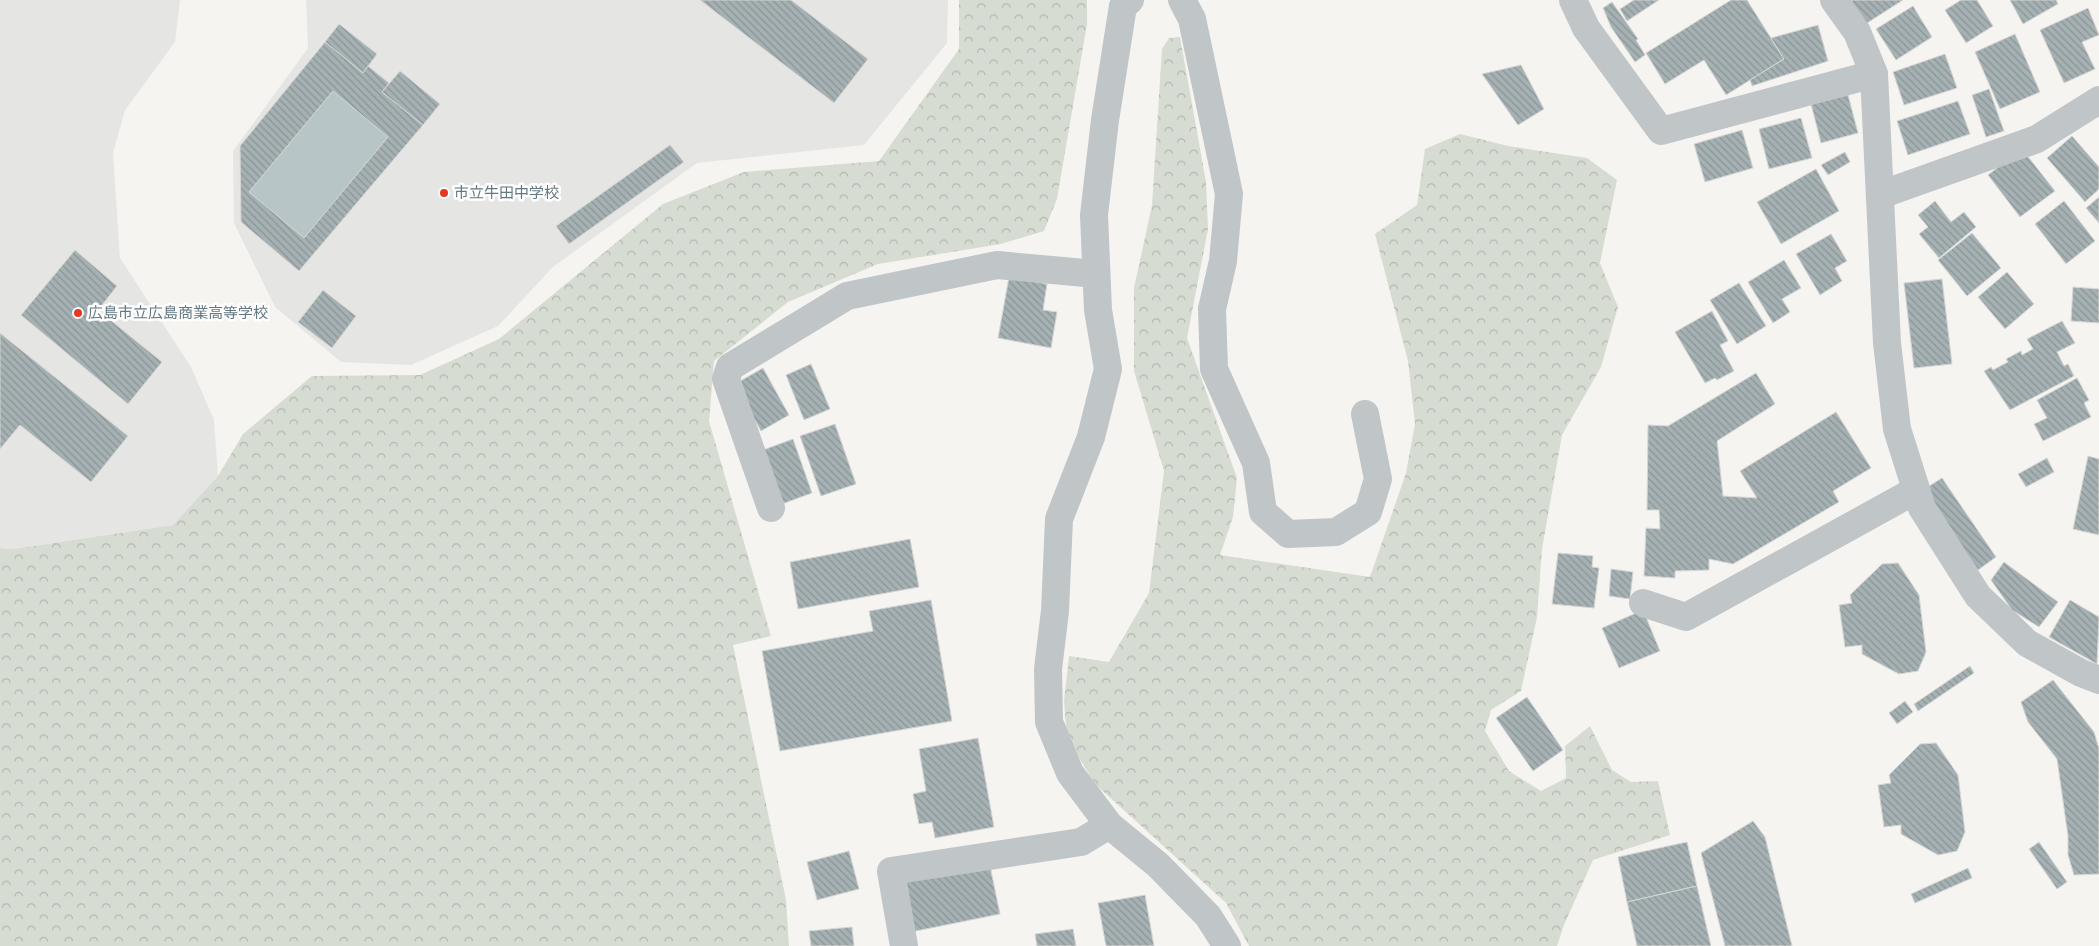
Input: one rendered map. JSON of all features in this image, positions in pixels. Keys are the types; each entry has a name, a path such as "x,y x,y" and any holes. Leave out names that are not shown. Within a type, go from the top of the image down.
{"street":[{"path":"1130,0 1123,6 1105,120 1094,215 1098,310 1108,370 1091,437 1059,519 1055,611 1048,669 1049,722 1070,773 1109,825 1158,865 1208,916 1228,946"},
{"path":"1182,0 1192,19 1229,194 1223,261 1212,309 1214,369 1256,463 1263,512 1288,534 1336,532 1368,512 1378,479 1365,414"},
{"path":"1574,0 1586,28 1661,131 1874,74"},
{"path":"1834,0 1856,32 1874,74 1887,343 1896,419 1922,508 1978,596 2027,643 2081,673 2099,680"},
{"path":"1880,194 2037,139 2099,100"},
{"path":"771,508 726,379 730,367 846,296 997,265 1096,274"},
{"path":"1643,603 1686,617 1916,490"},
{"path":"904,946 891,871 1081,842 1109,825"}],"shaded area":[{"name":"広島市立広島商業高等学校","path":"0,0 180,0 175,42 125,110 113,153 120,258 191,367 214,420 218,476 173,525 12,549 0,548"},
{"name":"市立牛田中学校","path":"306,0 948,0 947,43 864,145 697,163 553,267 498,326 411,365 341,362 275,307 234,223 233,151 308,48"},
{"path":"333,91 388,137 304,238 249,192"}],"green space":[{"path":"959,0 1087,0 1087,24 1057,199 1044,231 1001,244 878,264 788,302 714,361 709,421 771,636 733,645 786,900 789,946 0,946 0,548 13,549 173,525 218,476 243,434 312,376 420,375 499,339 663,204 744,172 879,161 959,49"},
{"path":"1180,37 1206,182 1208,229 1187,338 1237,478 1233,517 1220,555 1370,577 1406,473 1415,424 1408,361 1375,234 1417,205 1425,149 1460,134 1508,146 1587,158 1617,180 1600,263 1618,307 1601,367 1562,435 1542,549 1537,617 1521,691 1491,710 1485,731 1509,771 1541,791 1566,778 1565,746 1590,726 1612,770 1631,782 1658,781 1670,835 1593,860 1564,925 1557,946 1249,946 1226,903 1095,784 1067,738 1064,701 1069,656 1109,662 1149,593 1164,471 1134,371 1134,288 1152,205 1162,49 1169,38"}],"building":[{"path":"700,0 791,0 868,59 834,103"},
{"path":"1634,0 1659,0 1627,21 1620,9"},
{"path":"1731,0 1747,0 1784,59 1726,95 1704,60 1665,84 1646,53"},
{"path":"1853,0 1903,0 1864,25 1849,2"},
{"path":"1961,0 1977,0 1993,26 1966,43 1945,10"},
{"path":"2010,0 2056,0 2058,4 2023,24"},
{"path":"1612,2 1638,39 1636,40 1645,55 1635,62 1611,27 1603,8"},
{"path":"1913,6 1932,37 1896,60 1876,29"},
{"path":"2088,8 2099,35 2082,42 2095,69 2064,83 2040,30"},
{"path":"339,24 377,54 363,73 325,42"},
{"path":"1818,25 1828,61 1752,86 1750,80 1784,59 1771,38"},
{"path":"2015,34 2040,92 2000,109 1975,52"},
{"path":"325,42 363,73 368,66 389,83 382,92 423,125 299,271 241,222 240,146","holes":["333,91 388,137 304,238 249,192"]},
{"path":"1945,54 1957,88 1904,105 1893,72"},
{"path":"1521,65 1544,109 1518,125 1482,74"},
{"path":"400,71 440,104 423,125 382,92"},
{"path":"1989,89 2004,131 1986,137 1972,95"},
{"path":"1848,95 1858,133 1821,143 1811,104"},
{"path":"1958,101 1970,134 1908,155 1897,121"},
{"path":"1801,118 1812,158 1769,169 1759,129"},
{"path":"1742,130 1753,168 1705,182 1694,144"},
{"path":"2072,136 2099,167 2099,189 2085,202 2047,158"},
{"path":"670,145 684,162 569,244 556,226"},
{"path":"2022,149 2055,191 2020,217 1988,175"},
{"path":"1845,152 1850,162 1828,175 1821,165"},
{"path":"1816,169 1839,211 1781,244 1757,202"},
{"path":"2099,197 2099,223 2086,208"},
{"path":"1935,201 1951,222 1964,212 1976,227 1939,258 1919,234 1928,227 1918,215"},
{"path":"2064,201 2095,241 2066,264 2035,224"},
{"path":"1972,233 2001,268 1967,296 1938,260"},
{"path":"1831,234 1847,261 1835,268 1842,281 1820,295 1796,254"},
{"path":"75,250 117,286 98,310 162,362 128,404 21,315"},
{"path":"1784,260 1801,288 1782,299 1790,312 1773,323 1748,282"},
{"path":"2007,272 2034,304 2005,329 1978,297"},
{"path":"1009,277 1047,284 1043,310 1057,312 1051,348 998,338"},
{"path":"1942,279 1952,364 1914,368 1904,283"},
{"path":"1739,283 1766,326 1737,344 1710,300"},
{"path":"2073,287 2099,289 2099,323 2071,321"},
{"path":"323,290 356,316 332,348 298,322"},
{"path":"1712,311 1728,341 1720,345 1734,371 1717,380 1715,378 1705,383 1675,332"},
{"path":"2062,321 2075,343 2057,352 2064,366 2068,364 2074,376 2010,410 1984,371 1991,367 1993,370 2008,362 2006,359 2021,351 2022,355 2033,349 2027,339"},
{"path":"0,333 128,436 91,482 20,425 0,449"},
{"path":"811,364 830,409 804,420 786,375"},
{"path":"763,368 789,415 761,431 735,384"},
{"path":"1756,373 1775,404 1717,441 1723,496 1757,498 1740,471 1836,412 1871,468 1833,491 1839,502 1733,564 1709,559 1709,570 1675,571 1675,578 1644,576 1646,528 1660,529 1659,510 1647,510 1648,425 1668,426"},
{"path":"2077,378 2089,400 2084,403 2091,417 2043,441 2034,424 2047,418 2037,400"},
{"path":"835,424 856,484 821,496 800,436"},
{"path":"793,439 812,493 782,504 763,450"},
{"path":"2088,456 2099,459 2099,535 2073,529"},
{"path":"2047,458 2054,472 2026,487 2018,474"},
{"path":"1942,478 1996,557 1978,570 1923,490"},
{"path":"910,539 919,587 798,609 790,562"},
{"path":"1558,553 1593,556 1592,567 1599,568 1594,608 1552,604"},
{"path":"2004,562 2058,602 2039,627 2012,610 1991,580"},
{"path":"1898,563 1919,595 1926,652 1918,671 1899,674 1862,654 1862,645 1845,647 1839,605 1852,603 1850,595 1882,564"},
{"path":"1611,569 1633,572 1630,599 1609,596"},
{"path":"931,600 952,721 780,751 762,651 873,631 869,611"},
{"path":"2070,600 2099,617 2097,664 2049,637"},
{"path":"1643,610 1660,651 1619,668 1602,628"},
{"path":"1970,666 1974,673 1918,711 1914,704"},
{"path":"2053,680 2094,732 2099,749 2099,874 2074,875 2068,855 2068,836 2057,759 2028,722 2021,702"},
{"path":"1527,697 1563,750 1533,771 1496,718"},
{"path":"1905,701 1913,712 1897,724 1889,713"},
{"path":"978,738 994,827 935,838 932,822 919,824 913,794 926,791 919,749"},
{"path":"1936,743 1958,775 1965,832 1957,851 1938,855 1901,834 1901,825 1884,827 1878,785 1891,783 1889,775 1920,744"},
{"path":"1753,821 1765,837 1792,946 1725,946 1701,853"},
{"path":"1687,842 1697,886 1627,902 1618,857"},
{"path":"2039,842 2067,882 2057,889 2029,849"},
{"path":"849,851 859,889 817,900 807,862"},
{"path":"990,866 1000,914 911,932 901,883"},
{"path":"1968,868 1972,878 1915,903 1911,894"},
{"path":"1697,886 1711,946 1637,946 1627,902"},
{"path":"1145,895 1154,946 1106,946 1098,903"},
{"path":"852,927 854,946 811,946 809,931"},
{"path":"1073,929 1076,946 1037,946 1035,934"}],"place":[{"name":"市立牛田中学校","path":"444,193"},
{"name":"広島市立広島商業高等学校","path":"78,313"}]}
